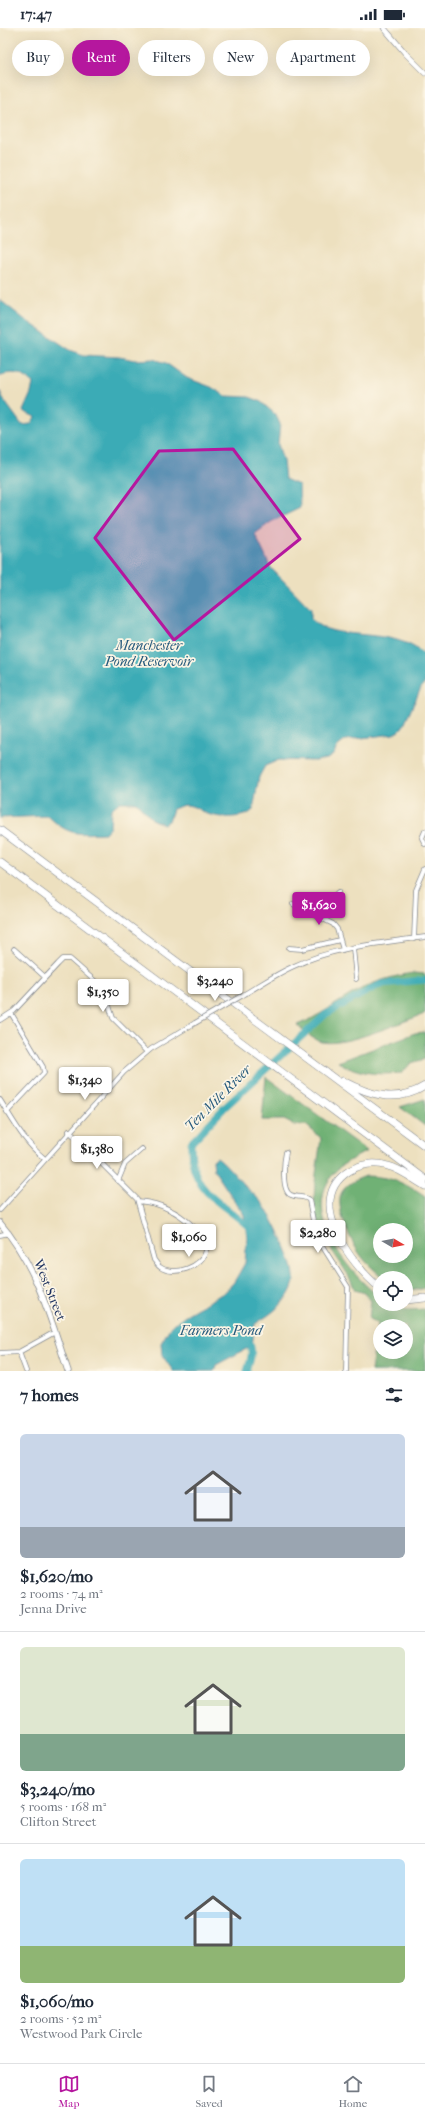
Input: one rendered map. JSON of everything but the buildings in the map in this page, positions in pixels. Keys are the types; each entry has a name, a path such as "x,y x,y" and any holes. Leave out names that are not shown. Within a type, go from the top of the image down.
{"highway":[{"path":"0,830 425,1146"},
{"path":"0,862 425,1178"},
{"path":"322,1070 362,1090 379,1096 402,1096 425,1086"},
{"path":"373,1281 357,1265 342,1242 330,1210 333,1190 338,1181 348,1172 360,1166 373,1164 394,1168 425,1186"},
{"path":"413,1299 425,1298"}],"main road":[{"name":"West Street","path":"0,1223 9,1233 26,1258 55,1332 68,1371"}],"street":[{"path":"384,28 406,54 425,73"},
{"path":"425,831 422,838 425,844"},
{"path":"414,939 416,890 425,869"},
{"path":"318,917 327,903 338,892"},
{"path":"294,904 333,924 337,929 343,950"},
{"path":"0,1210 69,1131 124,1072 147,1052 293,966 312,958 353,948 425,937"},
{"path":"289,948 302,949 340,940"},
{"path":"353,948 356,979"},
{"path":"14,949 45,977"},
{"path":"0,1020 12,1013 63,959 70,959 96,982 105,994 112,1018 147,1052"},
{"path":"7,1112 44,1073 43,1068 12,1013"},
{"path":"0,1100 27,1142 45,1159"},
{"path":"69,1131 138,1201 154,1260 160,1268 182,1270 196,1265 204,1257 206,1249 205,1241 194,1227 168,1208 138,1201"},
{"path":"118,1181 125,1164 142,1149"},
{"path":"286,1152 283,1166 287,1191 291,1195 305,1197 309,1200 315,1233 348,1287 346,1371"},
{"path":"0,1235 9,1233"},
{"path":"0,1353 19,1352 55,1332"},
{"path":"19,1352 26,1371"}],"highlighted area":[{"path":"233,449 300,539 174,640 95,538 159,451"}],"green space":[{"path":"413,973 425,974 425,1013 422,1015 357,1038 332,1043 322,1042 315,1039 297,1025 313,1018 364,987 392,977"},
{"path":"425,1032 425,1059 411,1063 402,1073 368,1073 338,1062 415,1033"},
{"path":"266,1077 367,1151 341,1166 329,1180 323,1195 323,1212 327,1228 334,1245 344,1261 373,1291 373,1311 413,1311 413,1310 425,1309 425,1371 371,1371 373,1357 373,1359 413,1359 413,1319 373,1319 373,1321 369,1319 371,1301 365,1293 355,1290 348,1274 324,1238 316,1219 314,1196 321,1138 306,1125 294,1125 284,1120 262,1120"},
{"path":"425,1099 425,1126 400,1107"},
{"path":"366,1176 390,1179 404,1184 425,1197 425,1287 420,1290 413,1290 413,1271 376,1271 364,1260 348,1233 341,1213 341,1195 344,1189 354,1181"}],"water":[{"name":"Manchester Pond Reservoir","path":"0,300 24,319 70,350 84,355 119,357 136,360 154,359 166,363 187,378 211,387 226,396 249,397 260,401 276,415 280,424 278,444 283,461 285,479 299,485 300,508 271,522 255,534 271,568 311,609 311,619 321,626 333,631 396,640 412,646 425,655 425,683 421,688 404,725 399,731 393,734 346,740 338,746 333,755 327,759 314,761 279,760 265,766 259,777 253,810 244,815 227,817 215,816 207,814 192,806 184,805 173,809 169,821 164,824 153,820 136,802 120,802 111,809 110,827 105,833 87,834 68,830 55,823 48,816 0,818 0,391 3,399 22,425 31,424 35,417 23,411 31,393 33,383 22,375 14,373 0,376"},
{"name":"Farmers Pond","path":"217,1157 267,1210 288,1253 294,1274 294,1282 288,1296 279,1307 255,1324 252,1346 216,1365 214,1371 173,1371 162,1355 161,1343 171,1326 184,1316 225,1292 234,1282 245,1263 247,1237 244,1215 214,1170 213,1160"}],"waterway":[{"name":"Ten Mile River","path":"252,1230 218,1203 201,1185 192,1160 191,1143 224,1108 326,1014 381,984 425,980"},
{"name":"Ten Mile River","path":"247,1371 251,1359 251,1347 248,1339"}]}
